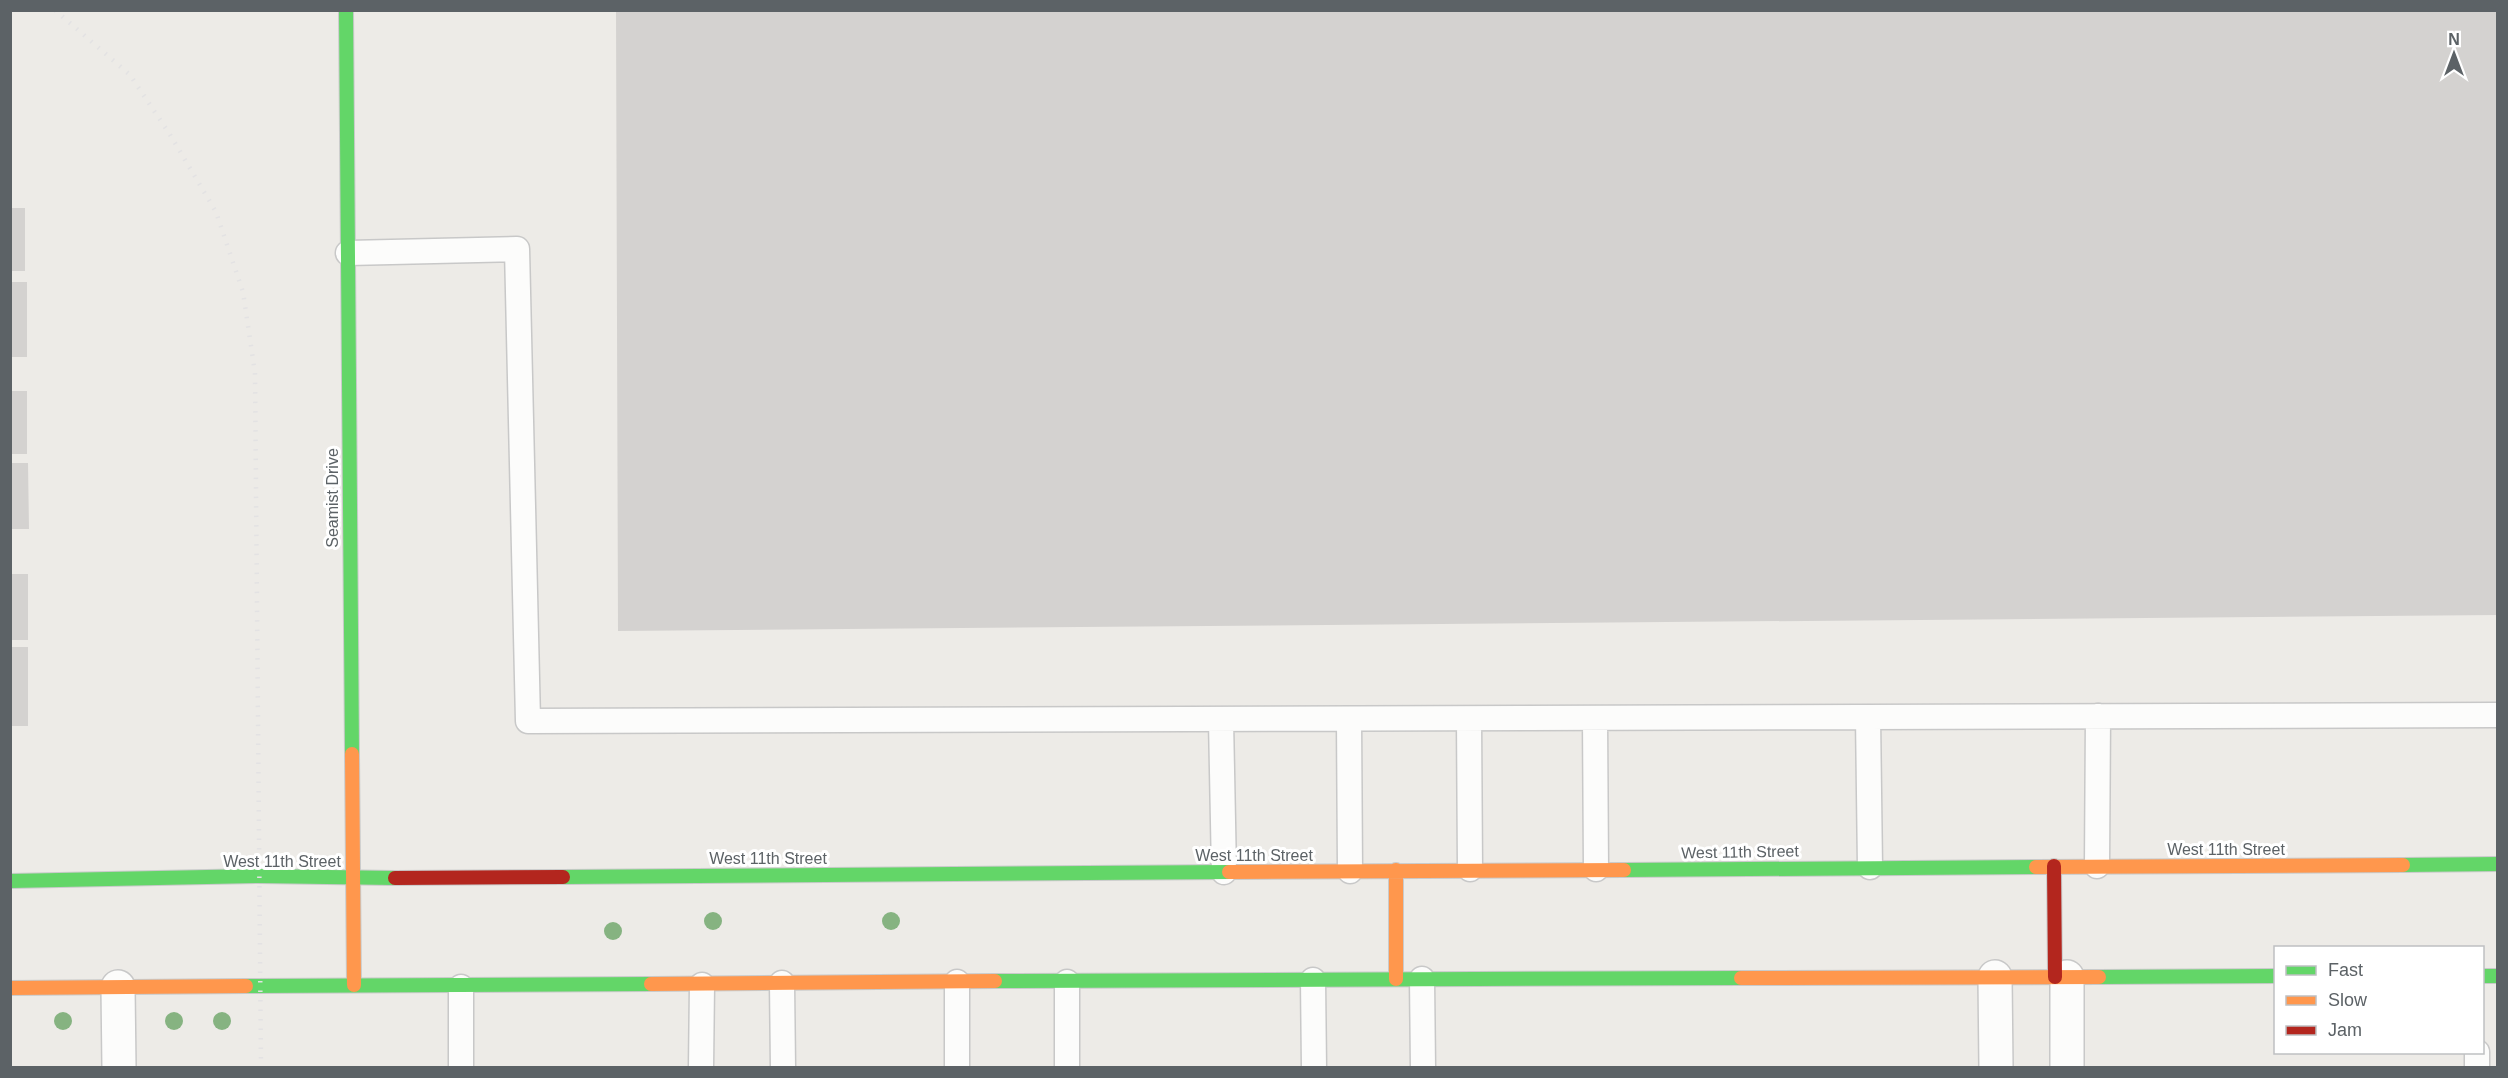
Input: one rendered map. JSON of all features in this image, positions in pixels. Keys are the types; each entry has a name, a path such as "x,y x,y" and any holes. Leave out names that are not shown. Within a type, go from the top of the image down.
{"main road":[{"name":"Seamist Drive","path":"346,10 351,878 354,985"},
{"name":"West 11th Street","path":"10,881 258,876 351,878 2498,864"},
{"path":"2054,866 2061,976"},
{"path":"1396,870 1396,979"},
{"path":"10,988 2274,976"}],"street":[{"path":"2061,976 2067,1068"},
{"path":"1995,977 1996,1068"},
{"path":"118,987 118,1068"}],"lane":[{"path":"348,253 517,249 528,721 2498,715"},
{"path":"2097,866 2098,716"},
{"path":"1868,717 1870,867"},
{"path":"1595,718 1596,869"},
{"path":"1349,719 1350,871"},
{"path":"1469,719 1470,869"},
{"path":"1221,720 1224,872"},
{"path":"1422,979 1423,1068"},
{"path":"1313,980 1314,1068"},
{"path":"957,982 957,1068"},
{"path":"1067,982 1067,1068"},
{"path":"782,983 783,1068"},
{"path":"700,1068 702,985"},
{"path":"461,987 461,1068"}],"building":[{"path":"616,10 2498,10 2498,615 618,631"},
{"path":"10,208 25,208 25,271 10,271"},
{"path":"10,282 27,282 27,357 10,357"},
{"path":"10,391 27,391 27,454 10,454"},
{"path":"10,463 28,463 29,529 10,529"},
{"path":"10,574 28,574 28,640 10,640"},
{"path":"10,647 28,647 28,726 10,726"}],"railway":[{"path":"55,10 130,75 169,133 216,212 243,292 255,373 261,1068"}],"traffic: fast":[{"path":"346,10 352,754"},
{"path":"2403,865 2498,864"},
{"path":"1624,870 2036,867"},
{"path":"563,877 1229,872"},
{"path":"10,881 258,876 395,878"},
{"path":"2099,977 2274,976"},
{"path":"2484,976 2498,976"},
{"path":"995,981 1741,978"},
{"path":"246,986 651,984"}],"traffic: slow":[{"path":"352,754 354,985"},
{"path":"2036,867 2403,865"},
{"path":"1396,870 1396,979"},
{"path":"1229,872 1624,870"},
{"path":"1741,978 2099,977"},
{"path":"651,984 995,981"},
{"path":"10,988 246,986"}],"traffic: jam":[{"path":"2054,866 2055,977"},
{"path":"395,878 563,877"}]}
